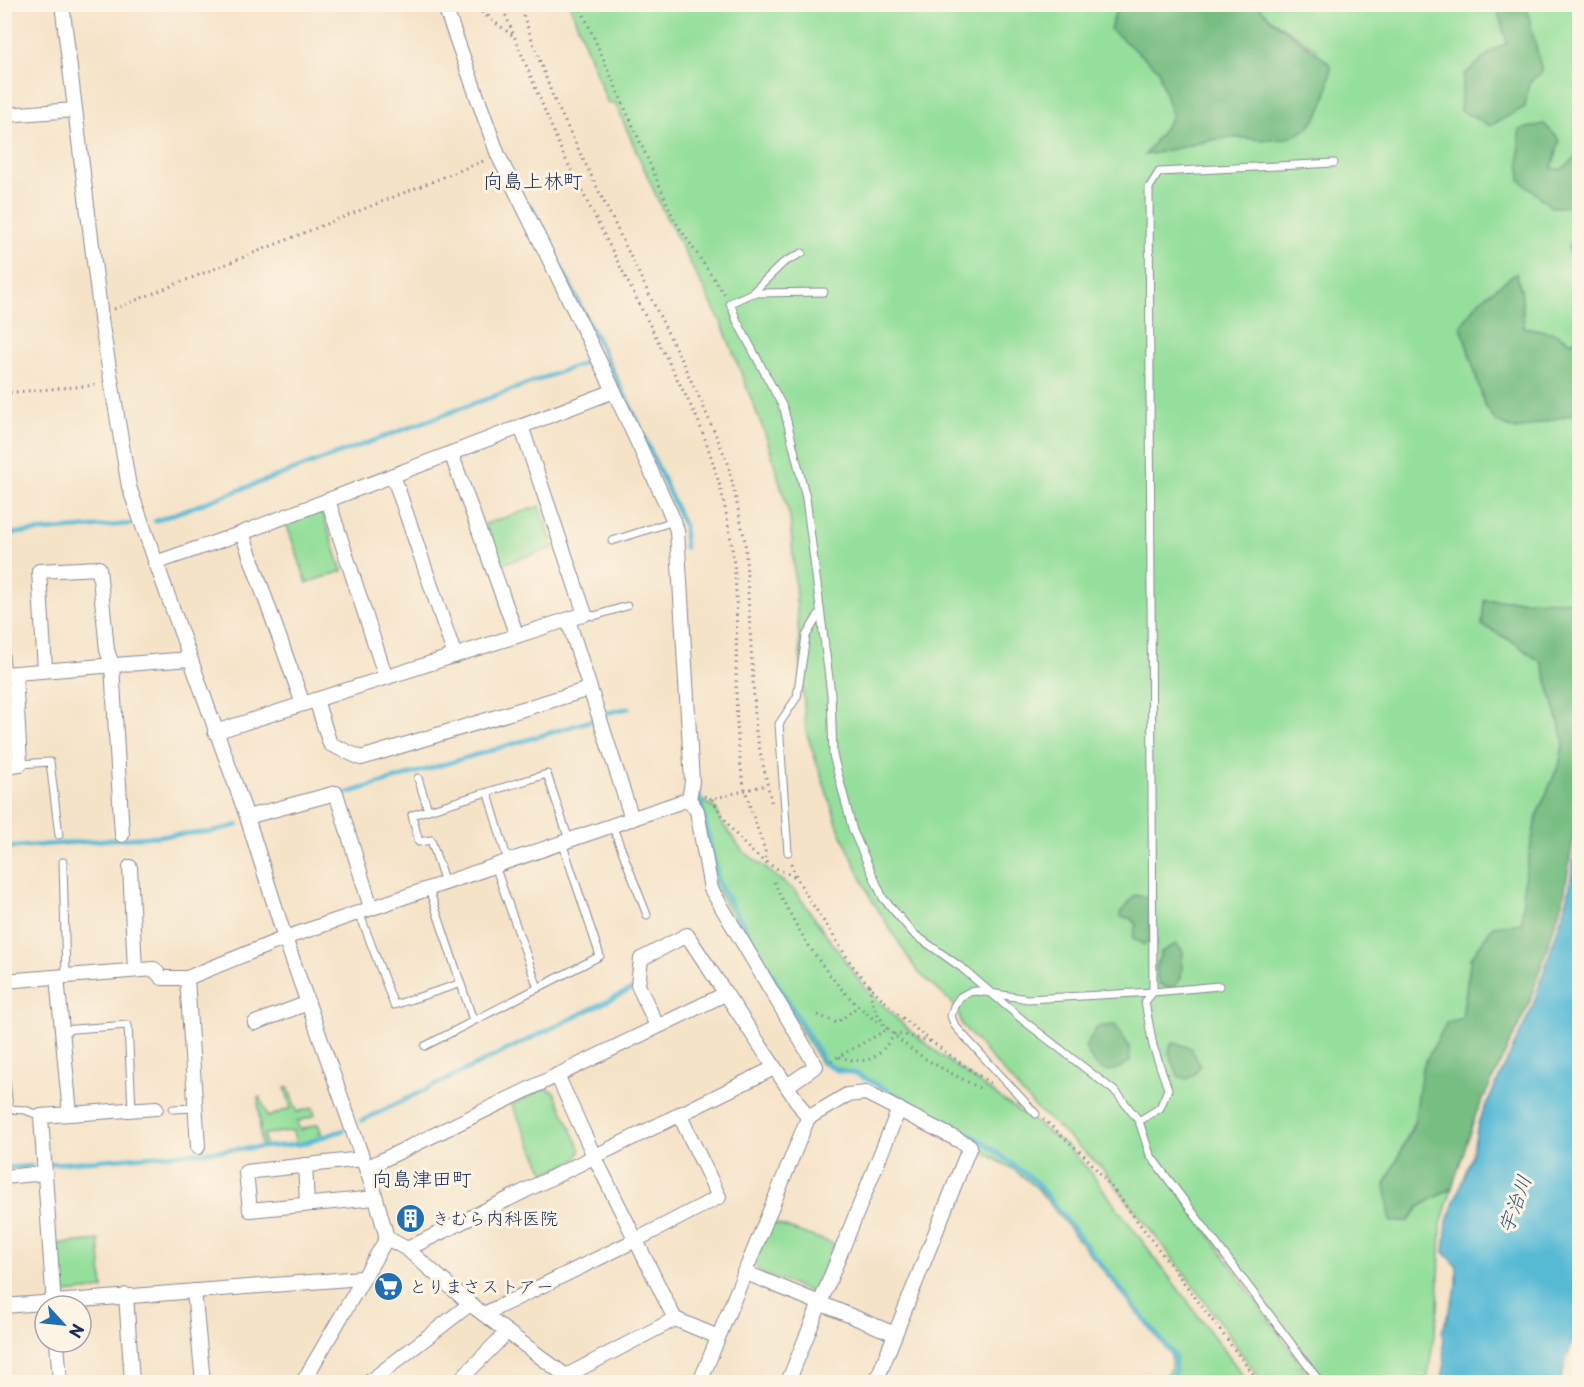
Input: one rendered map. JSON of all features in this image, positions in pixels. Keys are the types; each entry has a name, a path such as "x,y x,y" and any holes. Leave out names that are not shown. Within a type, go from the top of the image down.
{"street":[{"path":"62,4 101,314 129,487 247,817 285,938 364,1164 387,1238 407,1249 470,1304 570,1379 675,1319"},
{"path":"444,4 498,155 614,391 674,521 677,531 690,760 689,799 697,811 711,889 816,1066 787,1086"},
{"path":"4,116 75,110"},
{"path":"155,563 242,533 614,391"},
{"path":"216,732 585,614 521,426"},
{"path":"451,453 517,636"},
{"path":"393,475 455,656"},
{"path":"328,500 386,678"},
{"path":"242,533 309,702 330,744 361,758 589,689"},
{"path":"45,670 39,571 99,568 107,650 112,665 122,835"},
{"path":"568,620 632,819"},
{"path":"4,766 20,764 9,674 189,659"},
{"path":"247,817 336,793 365,910"},
{"path":"4,981 154,969 162,978 187,978 285,938 689,799"},
{"path":"130,867 135,970"},
{"path":"657,1026 638,986 641,959 687,935 808,1118"},
{"path":"61,976 61,1030 70,1114"},
{"path":"187,978 198,1147"},
{"path":"375,1198 250,1210 246,1172 305,1165 364,1164 725,994"},
{"path":"255,1023 308,1003"},
{"path":"407,1249 774,1068"},
{"path":"557,1075 595,1158 675,1319 718,1338"},
{"path":"700,1383 808,1118 847,1095 866,1093 970,1146 876,1383"},
{"path":"53,1294 40,1116 156,1108"},
{"path":"788,1383 899,1110"},
{"path":"484,1314 719,1197 679,1114"},
{"path":"305,1165 307,1204"},
{"path":"4,1177 45,1173"},
{"path":"303,1383 387,1238"},
{"path":"744,1272 895,1334"},
{"path":"93,1299 362,1278"},
{"path":"194,1291 203,1383"},
{"path":"126,1295 132,1383"},
{"path":"369,1383 470,1304"},
{"path":"4,1306 33,1305"},
{"path":"458,1383 507,1332"},
{"path":"58,1354 60,1383"}],"lane":[{"path":"1139,1121 1160,1108 1168,1089 1153,1046 1145,1002 1153,992 1149,188 1159,172 1334,163"},
{"path":"802,253 783,263 752,293 730,303 737,321 784,409 806,498 831,694 833,755 853,831 882,898 914,934 934,946 1117,1093 1139,1121 1150,1155 1320,1383"},
{"path":"752,293 824,291"},
{"path":"612,541 674,521"},
{"path":"585,614 594,616 627,606"},
{"path":"788,852 780,724 797,697 807,636 819,614"},
{"path":"4,645 9,674"},
{"path":"20,764 51,762 59,835"},
{"path":"425,1046 600,956 547,774 488,794 412,815 419,842 431,840 445,883"},
{"path":"418,778 428,810"},
{"path":"488,794 502,863 538,988"},
{"path":"612,825 647,915"},
{"path":"61,976 63,862"},
{"path":"429,888 459,984 473,1020"},
{"path":"365,910 394,1005 459,984"},
{"path":"1036,1114 955,1026 951,1016 960,997 977,991 1028,999 1219,986"},
{"path":"61,1030 128,1025 132,1110"},
{"path":"4,1062 9,1109 25,1110 40,1116"},
{"path":"172,1109 196,1108"}],"path":[{"path":"473,4 513,36"},
{"path":"484,4 489,18"},
{"path":"501,4 557,141 697,418 715,463 729,520 733,551 736,678 746,790 765,850 765,862"},
{"path":"579,4 675,220 730,303"},
{"path":"101,314 498,155"},
{"path":"4,393 111,384"},
{"path":"704,796 712,799 766,785"},
{"path":"712,799 732,832 765,862 796,877"},
{"path":"774,882 790,915 812,949 858,1006 895,1035 981,1089"},
{"path":"870,985 870,993 888,1029"},
{"path":"818,1015 837,1023 858,1006"},
{"path":"827,1063 888,1029"},
{"path":"839,1057 866,1062 872,1060 895,1035 902,1033 934,1042"}],"green space":[{"path":"570,5 1118,5 1111,29 1158,69 1172,117 1146,155 1226,137 1273,140 1316,49 1268,17 1258,5 1579,5 1579,155 1561,170 1552,168 1544,124 1519,130 1551,207 1579,206 1579,227 1568,247 1579,289 1579,336 1571,342 1555,333 1524,327 1521,290 1461,326 1485,406 1516,430 1579,412 1580,601 1484,600 1515,643 1542,663 1564,740 1560,762 1537,815 1524,881 1522,923 1471,958 1462,1018 1385,1185 1408,1221 1420,1206 1452,1188 1441,1224 1438,1309 1427,1382 1324,1382 1155,1157 1313,1382 1262,1382 1188,1278 1102,1168 1031,1103 962,1025 951,1002 917,971 871,899 839,829 806,731 790,517 767,439 722,324 662,209 615,103 608,104"},
{"path":"1118,5 1258,5 1275,22 1331,66 1323,105 1310,125 1300,133 1288,138 1217,139 1145,155 1172,117 1158,69 1110,29"},
{"path":"1500,5 1526,5 1542,72 1529,83 1525,107 1490,126 1460,110 1464,75 1495,49 1507,43 1499,16"},
{"path":"1544,124 1560,140 1552,168 1561,170 1579,155 1579,206 1551,207 1520,180 1519,130"},
{"path":"1580,227 1579,289 1568,247"},
{"path":"1516,273 1521,290 1524,327 1555,333 1571,342 1580,336 1579,412 1516,430 1496,422 1485,406 1461,326 1479,301"},
{"path":"540,506 554,548 501,564 485,524"},
{"path":"314,510 323,515 342,571 307,583 286,523"},
{"path":"1484,600 1579,601 1579,804 1564,896 1529,1004 1476,1114 1452,1188 1420,1206 1408,1221 1391,1222 1385,1185 1414,1124 1422,1068 1447,1022 1462,1018 1471,958 1493,926 1522,923 1524,881 1537,815 1560,762 1564,740 1542,663 1515,643 1482,625"},
{"path":"703,801 716,809 722,823 742,850 795,891 864,987 907,1028 944,1058 1066,1145 1088,1169 1248,1382 1156,1382 1171,1367 1170,1354 1037,1188 1013,1169 979,1150 979,1139 858,1074 821,1063 715,887 698,802"},
{"path":"1135,895 1148,898 1150,937 1144,945 1133,938 1136,925 1130,918 1121,917 1120,913"},
{"path":"1176,944 1183,951 1181,978 1174,987 1165,987 1158,983 1156,969 1161,952"},
{"path":"1115,1025 1129,1046 1130,1061 1116,1070 1103,1070 1093,1062 1085,1047 1097,1027"},
{"path":"1176,1043 1191,1048 1200,1066 1194,1075 1187,1079 1178,1076 1169,1053 1171,1044"},
{"path":"288,1087 297,1112 313,1108 315,1115 297,1122 300,1130 318,1124 321,1131 318,1134 321,1133 323,1137 296,1144 293,1131 264,1134 265,1147 261,1147 258,1098 260,1097 268,1117 291,1108 285,1088"},
{"path":"544,1088 554,1092 581,1150 576,1160 545,1173 512,1105"},
{"path":"771,1222 834,1244 817,1286 810,1292 759,1272 755,1262"},
{"path":"99,1240 103,1289 67,1293 59,1286 57,1244"}],"water":[{"name":"宇治川","path":"1579,828 1579,1318 1560,1382 1441,1382 1445,1364 1442,1332 1457,1286 1457,1266 1444,1252 1447,1221 1471,1158 1479,1120 1532,1008 1568,897"}],"waterway":[{"path":"530,204 635,416 684,526 685,548"},
{"path":"155,521 595,359"},
{"path":"4,534 131,524"},
{"path":"606,713 629,708"},
{"path":"344,794 593,720"},
{"path":"697,784 719,884 825,1063 838,1071 855,1073 982,1141 1036,1182 1175,1357 1175,1372 1164,1382"},
{"path":"4,848 211,832 238,825"},
{"path":"361,1121 630,990"},
{"path":"50,1164 302,1144 344,1130"},
{"path":"4,1168 31,1166"}],"place":[{"name":"きむら内科医院","path":"411,1219"},
{"name":"とりまさストアー","path":"388,1287"}],"district":[{"name":"向島上林町","path":"533,181"},
{"name":"向島津田町","path":"422,1179"}]}
